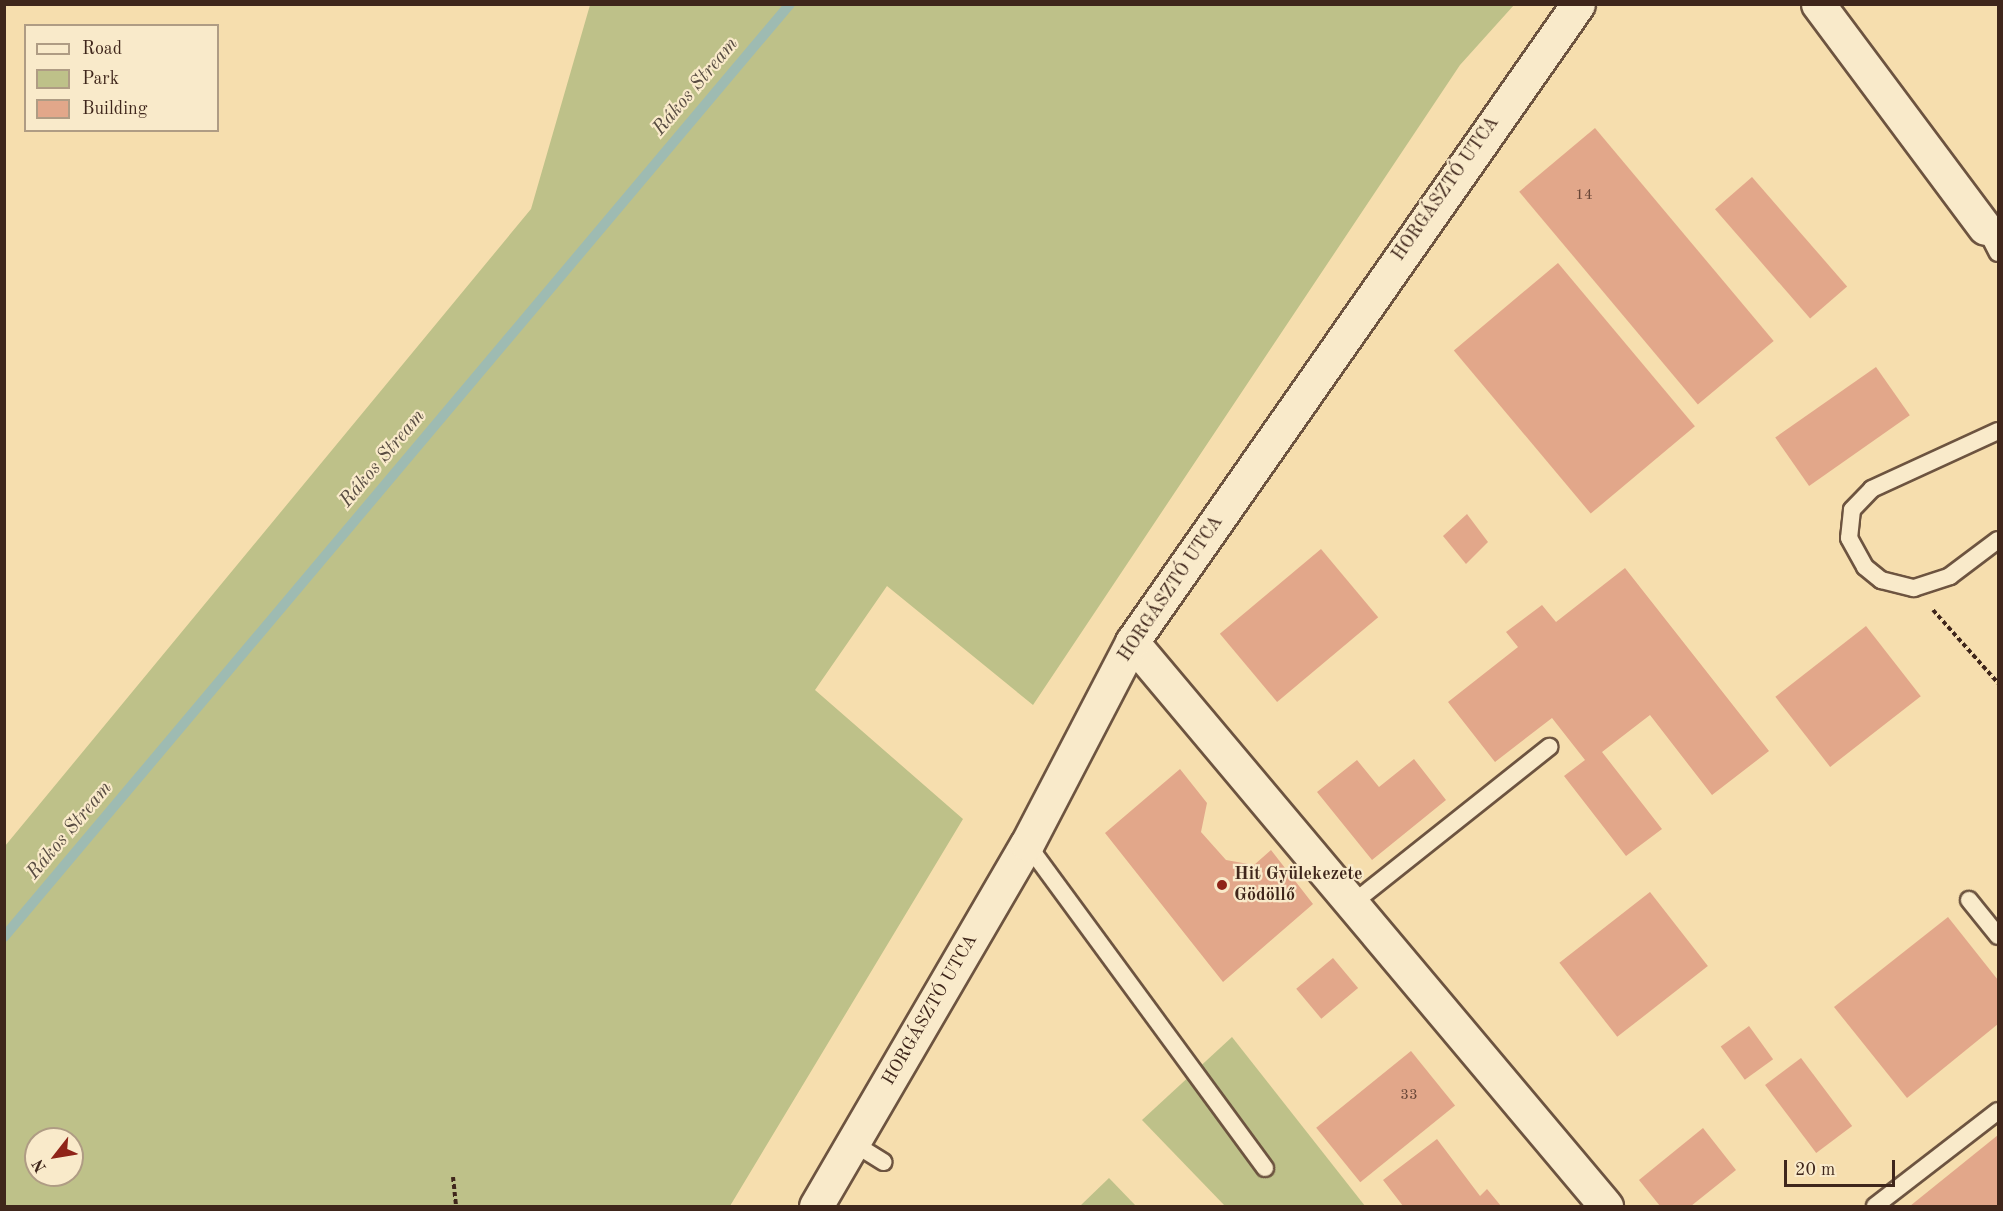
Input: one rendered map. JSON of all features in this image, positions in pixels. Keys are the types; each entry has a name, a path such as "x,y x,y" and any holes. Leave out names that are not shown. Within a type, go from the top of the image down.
{"street":[{"name":"HORGÁSZTÓ UTCA","path":"816,1206 1027,844 1132,642 1578,4"},
{"path":"1818,4 1992,241"},
{"path":"1132,642 1606,1206"}],"lane":[{"path":"1998,431 1893,477 1852,510 1849,538 1864,567 1881,580 1914,588 1950,576 1998,540"},
{"path":"1353,903 1549,747"},
{"path":"1027,844 1265,1168"},
{"path":"1969,900 1998,936"},
{"path":"1875,1206 1998,1111"},
{"path":"853,1143 883,1162"}],"path":[{"path":"1914,588 1998,683"},
{"path":"453,1177 456,1206"}],"green space":[{"path":"590,5 1514,5 1460,65 1033,705 887,586 815,690 963,819 730,1206 5,1206 5,846 531,209"},
{"path":"1232,1037 1365,1206 1225,1206 1142,1120"},
{"path":"1109,1178 1136,1206 1080,1206"}],"building":[{"path":"1595,128 1774,341 1698,405 1519,192"},
{"path":"1752,177 1847,286 1810,319 1715,209"},
{"path":"1558,263 1695,426 1591,514 1454,350"},
{"path":"1876,367 1910,415 1809,486 1775,438"},
{"path":"1467,514 1488,542 1466,564 1443,536"},
{"path":"1321,549 1378,617 1277,702 1220,634"},
{"path":"1625,568 1769,751 1712,795 1650,715 1602,752 1662,829 1626,856 1564,776 1585,760 1552,718 1495,762 1448,702 1518,647 1506,632 1542,605 1556,622"},
{"path":"1866,626 1921,696 1830,767 1775,697"},
{"path":"1414,759 1446,800 1372,860 1317,792 1357,760 1379,787"},
{"name":"Hit Gyülekezete Gödöllő","path":"1180,769 1207,803 1201,832 1226,860 1254,865 1271,850 1313,904 1223,982 1105,833"},
{"path":"1650,892 1708,966 1617,1037 1559,963"},
{"path":"1948,917 1998,980 1998,1024 1907,1098 1834,1007"},
{"path":"1333,958 1358,988 1321,1019 1296,989"},
{"path":"1749,1026 1773,1059 1745,1080 1721,1047"},
{"path":"1411,1051 1455,1105 1360,1182 1316,1128"},
{"path":"1801,1058 1852,1126 1816,1153 1765,1085"},
{"path":"1703,1128 1736,1170 1691,1206 1660,1206 1639,1180"},
{"path":"1998,1135 1998,1206 1910,1206"},
{"path":"1437,1139 1480,1196 1487,1189 1501,1206 1403,1206 1383,1180"}],"waterway":[{"name":"Rákos Stream","path":"4,937 790,4"}],"place":[{"name":"Hit Gyülekezete Gödöllő","path":"1222,885"}]}
